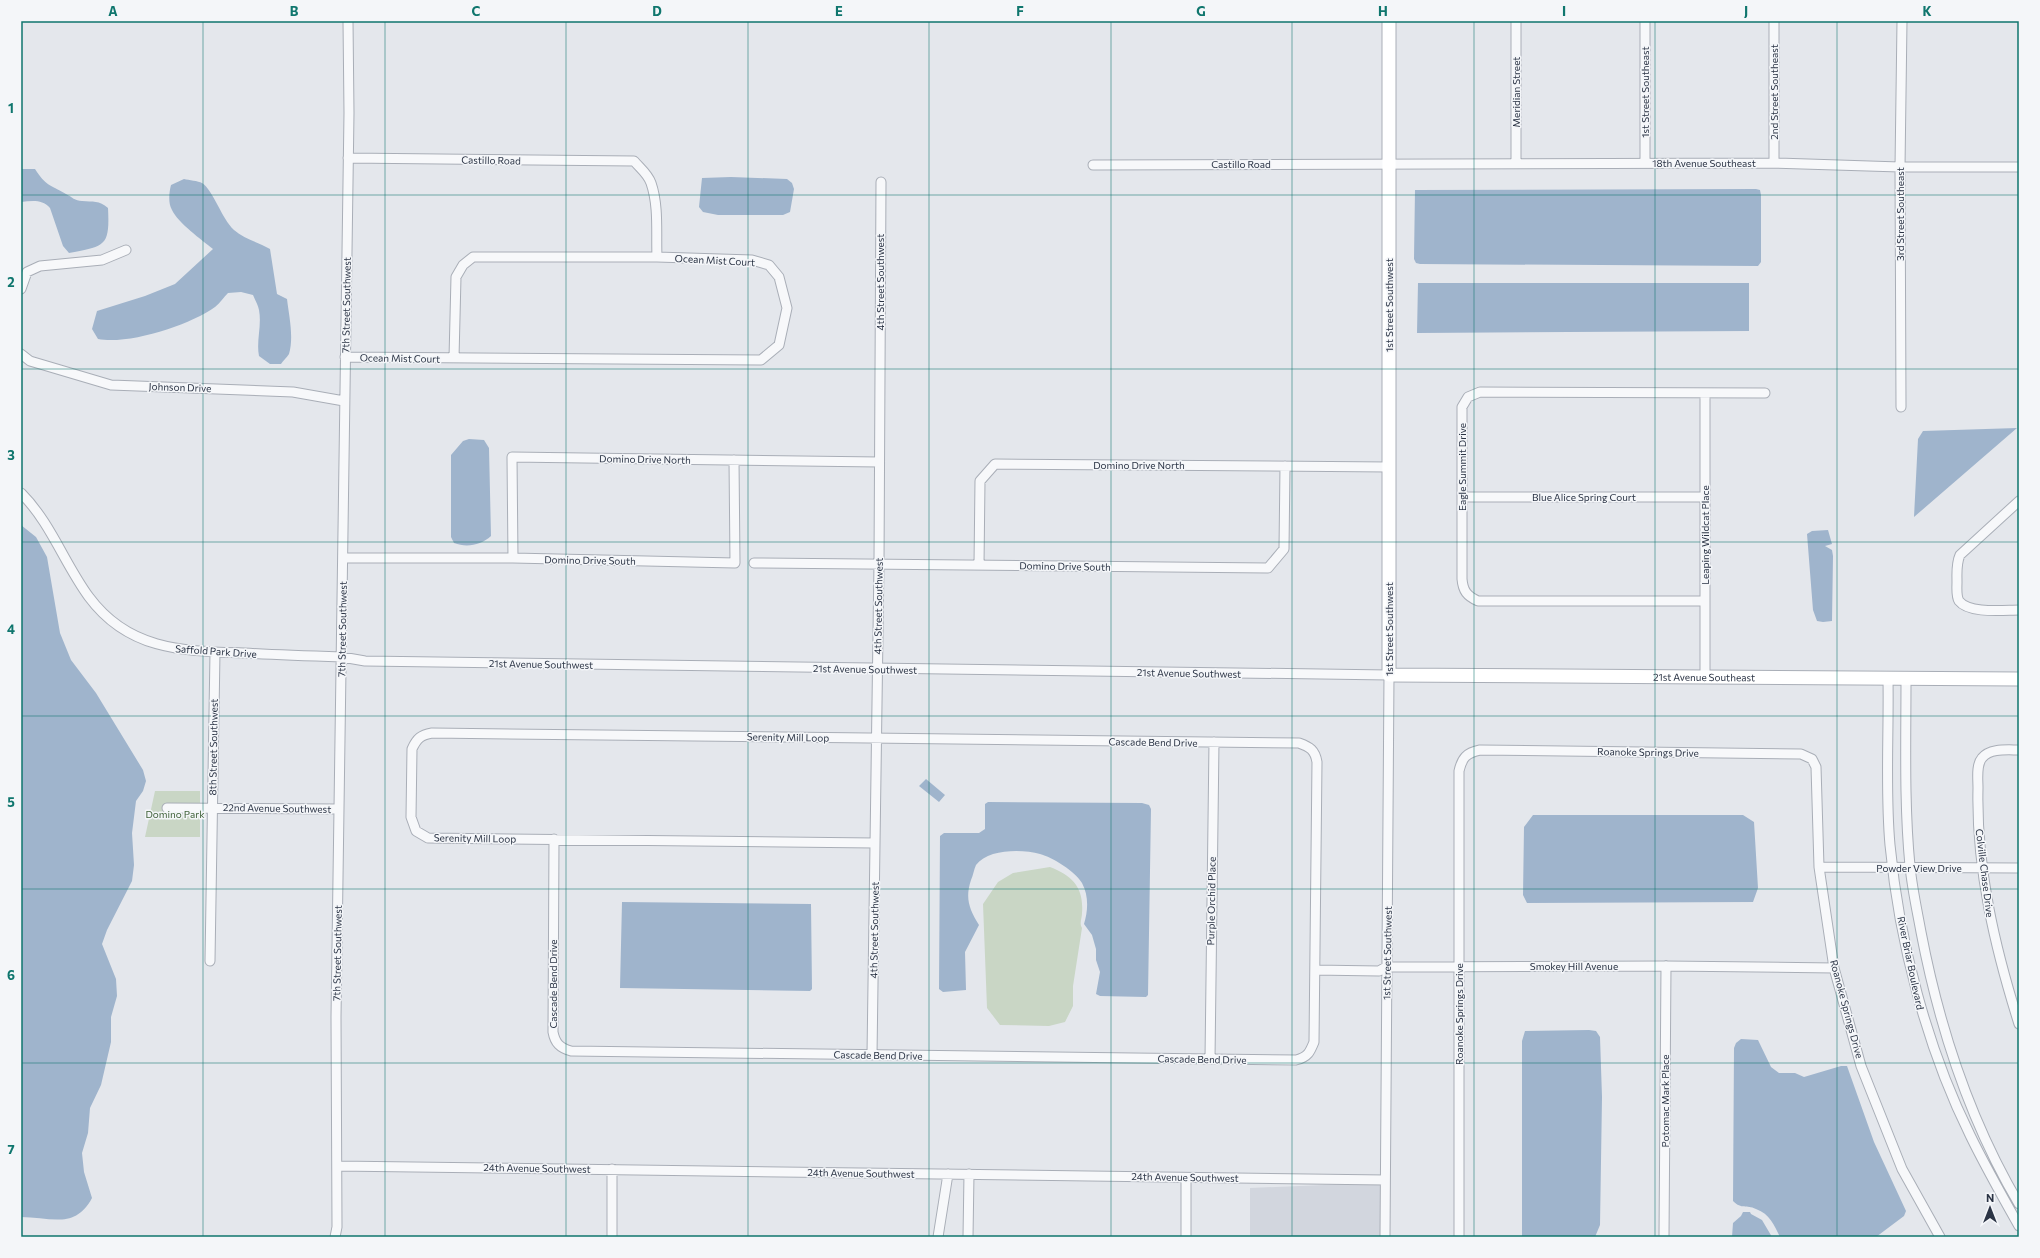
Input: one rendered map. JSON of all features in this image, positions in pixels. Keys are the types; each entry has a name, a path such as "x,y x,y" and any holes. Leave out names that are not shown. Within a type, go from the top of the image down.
{"street":[{"name":"7th Street Southwest","path":"335,1237 337,1227 336,1016 342,657 348,158 348,21"},
{"name":"1st Street Southwest","path":"1385,1237 1389,675 1389,21"},
{"name":"Meridian Street","path":"1516,21 1516,164"},
{"name":"1st Street Southeast","path":"1645,21 1645,163"},
{"name":"2nd Street Southeast","path":"1774,21 1774,163"},
{"name":"3rd Street Southeast","path":"1901,407 1900,167 1902,21"},
{"name":"Castillo Road","path":"348,158 634,161 645,172 651,183 655,209 658,257"},
{"name":"18th Avenue Southeast","path":"1389,164 1774,163 1900,167 2019,167"},
{"name":"Castillo Road","path":"1093,165 1389,164"},
{"name":"4th Street Southwest","path":"872,1055 876,670 879,563 880,182"},
{"path":"21,289 27,272 40,266 102,260 126,250"},
{"name":"Ocean Mist Court","path":"345,357 454,358 761,360 779,345 787,308 780,277 769,265 752,260 658,257 473,257 463,265 456,277 454,358"},
{"name":"Johnson Drive","path":"21,354 30,361 111,385 293,392 344,401"},
{"name":"Eagle Summit Drive","path":"1705,601 1478,601 1469,597 1463,588 1462,578 1462,407 1468,397 1480,392 1765,393"},
{"name":"Leaping Wildcat Place","path":"1705,393 1705,677"},
{"name":"Domino Drive North","path":"513,558 512,457 879,462"},
{"name":"Domino Drive South","path":"343,558 513,558 735,562 734,460"},
{"name":"Domino Drive North","path":"980,565 980,481 995,464 1389,467"},
{"name":"Domino Drive South","path":"754,563 879,563 1268,568 1284,549 1285,466"},
{"name":"Saffold Park Drive","path":"21,493 35,508 50,529 88,596 108,618 148,642 169,648 194,652 342,657"},
{"name":"Blue Alice Spring Court","path":"1462,496 1705,496"},
{"path":"2019,501 1967,548 1957,562 1957,596 1964,606 1978,610 2019,610"},
{"name":"8th Street Southwest","path":"210,961 215,652"},
{"name":"21st Avenue Southwest","path":"342,657 365,662 876,670 1389,675"},
{"name":"21st Avenue Southeast","path":"1389,675 2019,679"},
{"name":"River Briar Boulevard","path":"1888,679 1889,817 1893,868 1905,941 1929,1036 1947,1083 1970,1135 2019,1226"},
{"name":"River Briar Boulevard","path":"1906,679 1906,816 1910,868 1931,983 1953,1055 1980,1127 2019,1204"},
{"name":"Serenity Mill Loop","path":"874,843 428,838 416,831 411,817 412,748 416,740 422,735 432,733 876,739"},
{"name":"Cascade Bend Drive","path":"554,839 553,1032 558,1045 571,1051 1296,1060 1304,1058 1310,1053 1314,1042 1317,769 1315,753 1310,747 1299,744 1214,742 876,739"},
{"name":"Purple Orchid Place","path":"1210,1059 1214,742"},
{"name":"Roanoke Springs Drive","path":"1459,1237 1459,771 1462,759 1469,753 1480,750 1801,754 1812,759 1816,767 1819,867 1834,968 1861,1066 1902,1169 1940,1237"},
{"name":"Colville Chase Drive","path":"2019,750 2000,750 1985,755 1980,760 1978,767 1978,807 1983,868 1993,931 2007,986 2019,1024"},
{"name":"22nd Avenue Southwest","path":"167,808 339,809"},
{"name":"Powder View Drive","path":"1819,867 2019,868"},
{"name":"Smokey Hill Avenue","path":"1315,970 1379,971 1386,967 1666,966 1834,968"},
{"name":"Potomac Mark Place","path":"1664,1237 1666,966"},
{"name":"24th Avenue Southwest","path":"337,1166 1385,1180"},
{"path":"612,1170 612,1237"},
{"path":"938,1237 948,1174"},
{"path":"968,1237 969,1174"},
{"path":"1186,1178 1186,1237"}],"shaded area":[{"path":"1347,1184 1380,1185 1380,1237 1250,1237 1250,1188"}],"green space":[{"name":"Domino Park","path":"155,791 200,791 200,837 145,837"},
{"path":"1050,867 1065,874 1071,879 1079,890 1081,897 1082,928 1073,986 1073,1006 1065,1022 1049,1026 1000,1025 987,1008 983,904 998,882 1013,873"}],"water":[{"path":"21,169 35,169 42,179 48,184 74,199 105,205 108,208 108,230 106,238 103,242 98,246 69,253 63,246 50,208 44,203 40,202 21,202"},
{"path":"731,177 787,179 792,183 794,189 790,212 783,215 718,215 703,212 699,207 702,178"},
{"path":"184,179 202,183 210,192 225,219 234,230 242,236 270,249 277,294 287,299 291,326 289,354 281,364 270,364 259,356 259,308 253,295 241,292 228,293 219,304 204,314 175,327 159,332 126,339 111,340 98,339 92,329 97,311 145,296 175,284 213,249 179,220 171,207 169,198 171,185"},
{"path":"1415,190 1760,190 1761,195 1761,262 1758,266 1420,264 1416,263 1414,259"},
{"path":"1418,283 1749,283 1749,331 1417,333"},
{"path":"2017,428 1914,517 1918,439 1923,431"},
{"path":"469,439 484,440 489,448 491,536 483,542 474,545 459,545 454,543 451,537 451,455 463,441"},
{"path":"21,525 36,537 47,557 60,633 71,660 96,693 143,770 146,781 143,791 136,801 132,833 134,865 132,881 107,930 102,944 116,979 117,996 111,1017 111,1042 101,1085 90,1108 88,1133 82,1153 84,1172 92,1198 85,1208 78,1214 61,1220 21,1217"},
{"path":"1828,530 1832,544 1825,546 1832,550 1833,556 1832,621 1823,622 1817,621 1813,610 1807,534 1812,531"},
{"path":"926,779 945,795 939,802 919,786"},
{"path":"988,802 1142,803 1149,805 1151,809 1148,995 1146,997 1100,996 1096,994 1100,972 1096,960 1096,949 1092,935 1084,924 1087,904 1086,893 1082,883 1075,874 1057,862 1040,854 1024,851 997,853 981,860 976,865 969,886 968,898 970,908 979,925 965,952 966,990 943,992 939,989 940,836 944,833 979,833 985,829 985,804"},
{"path":"1533,815 1743,815 1754,822 1758,888 1753,902 1527,903 1523,895 1524,827"},
{"path":"622,902 811,904 812,989 810,991 620,988"},
{"path":"1525,1031 1596,1031 1600,1037 1602,1097 1600,1225 1595,1237 1522,1237 1522,1041"},
{"path":"1741,1039 1758,1040 1771,1067 1779,1073 1795,1073 1804,1077 1841,1066 1847,1066 1874,1142 1906,1211 1904,1216 1876,1237 1780,1237 1771,1220 1765,1214 1753,1208 1736,1204 1733,1201 1734,1048 1736,1043"},
{"path":"1743,1212 1750,1212 1762,1220 1772,1237 1732,1237 1733,1223 1741,1216"}]}
